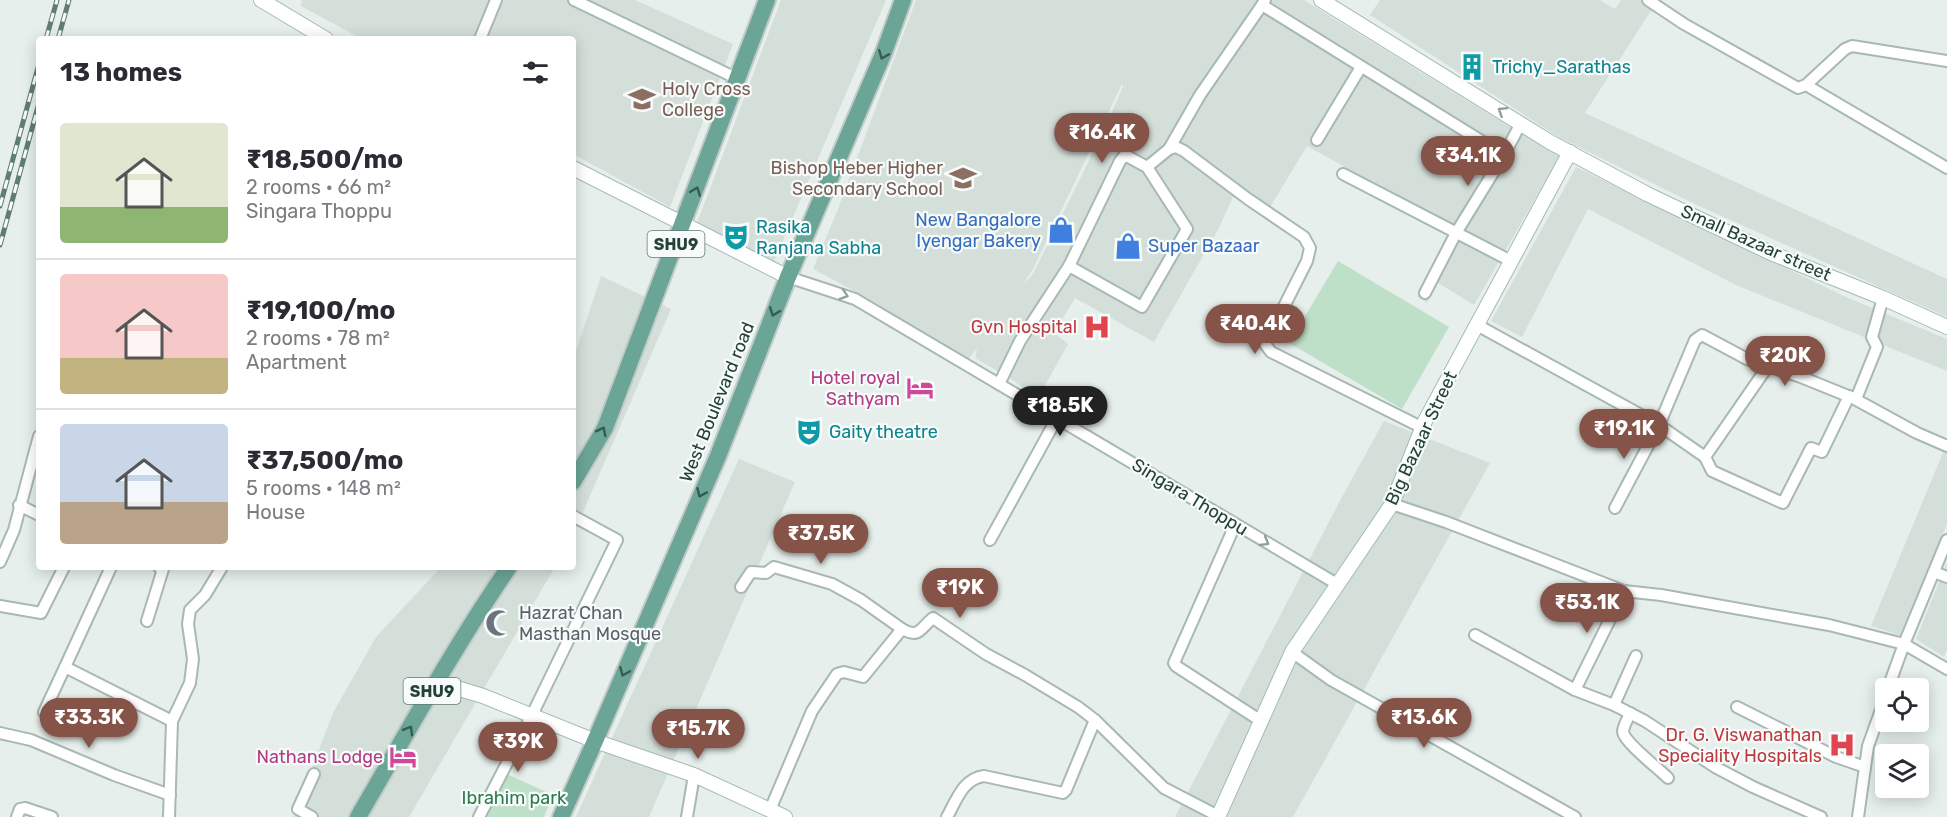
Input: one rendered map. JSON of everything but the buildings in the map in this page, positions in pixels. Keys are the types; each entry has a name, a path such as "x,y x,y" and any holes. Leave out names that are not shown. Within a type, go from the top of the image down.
{"main road":[{"name":"SHU9","path":"576,477 604,428 684,224 767,0"},
{"name":"West Boulevard road","path":"561,817 718,456 788,277 884,52 903,0"},
{"name":"SHU9","path":"358,817 487,599 507,570"}],"street":[{"path":"261,0 321,36"},
{"path":"481,36 496,0"},
{"path":"574,0 738,79"},
{"name":"Small Bazaar street","path":"1321,0 1521,123 1647,194 1771,254 1883,298 1947,327"},
{"path":"1648,0 1684,24 1796,87 1806,85 1852,46 1947,61"},
{"path":"1147,167 1169,149 1200,95 1263,2 1361,67 1504,155"},
{"path":"1317,140 1361,67"},
{"path":"1806,85 1947,168"},
{"path":"1425,293 1456,233 1521,123"},
{"path":"1169,149 1176,147 1184,151 1304,237 1310,248 1307,261 1265,344 1271,352 1423,428"},
{"name":"Big Bazaar Street","path":"1218,817 1292,652 1392,504 1423,428 1570,152"},
{"path":"999,384 1020,341 1069,266 1120,161 1125,155 1147,167 1187,229 1142,307 1069,266"},
{"path":"576,170 788,277"},
{"path":"1343,174 1511,261"},
{"name":"Singara Thoppu","path":"788,277 855,299 1337,584"},
{"path":"1477,325 1659,425 1706,457 1712,471 1782,503 1811,448 1822,452 1852,398 1877,347 1872,337 1883,298"},
{"path":"1615,508 1659,425 1695,340 1699,336 1705,336 1747,359 1852,398 1917,433 1947,446"},
{"path":"1706,457 1768,366"},
{"path":"990,540 1057,418"},
{"path":"0,562 14,530 36,446"},
{"path":"1392,504 1624,591 1661,595 1829,625 1904,644 1947,669"},
{"path":"19,505 36,514"},
{"path":"479,817 532,715 617,540 576,518"},
{"path":"1235,525 1174,663 1261,721"},
{"path":"1892,678 1947,540"},
{"path":"741,587 751,572 766,573 774,567 832,584 861,600 912,634 917,634 928,621 936,619 986,654 1025,675 1095,720 1164,788 1218,817"},
{"path":"0,606 41,613 62,570"},
{"path":"44,712 110,570"},
{"path":"147,621 163,570"},
{"path":"169,817 172,721 190,683 193,659 188,624 190,610 204,595 220,570"},
{"path":"1934,572 1947,577"},
{"path":"1575,690 1624,591"},
{"path":"770,810 812,711 837,674 844,672 863,677 902,629"},
{"path":"1475,635 1575,690 1614,705 1645,721 1715,767 1753,787 1821,817"},
{"path":"1292,652 1331,680 1575,817"},
{"path":"1614,705 1636,656"},
{"path":"65,667 172,721"},
{"path":"437,682 483,696 595,741 694,775 785,817"},
{"path":"1737,707 1836,757 1865,767"},
{"path":"1630,713 1623,729 1625,736 1668,778"},
{"path":"947,817 964,785 976,777 984,776 1063,793 1095,720"},
{"path":"1858,817 1868,746 1875,727"},
{"path":"0,733 31,740 114,775 170,795"},
{"path":"312,817 298,809 314,774"},
{"path":"687,817 694,775"},
{"path":"17,817 20,809 25,808 52,817"}],"shaded area":[{"name":"Holy Cross College","path":"302,0 635,0 733,44 670,207 576,156 576,36 356,36 301,6"},
{"path":"781,0 886,0 773,264 696,226"},
{"path":"916,0 1304,0 1513,129 1561,154 1474,305 1438,283 1427,303 1417,296 1457,229 1307,146 1269,209 1236,190 1219,228 1154,342 1075,298 1054,333 1068,344 1038,398 975,358 977,348 967,361 873,301 813,269 838,209","holes":["1122,84 1107,124 1033,274 1023,284 1033,269"]},
{"path":"1380,0 1600,0 1615,9 1621,0 1658,0 1585,113 1947,279 1947,317 1699,206 1560,138 1370,15"},
{"path":"1576,167 1848,298 1947,339 1947,371 1736,285 1588,209 1522,337 1491,321"},
{"path":"601,276 671,309 576,528 576,351"},
{"path":"1384,421 1490,463 1293,817 1175,817 1343,495"},
{"path":"1947,443 1947,524 1900,635 1871,626"},
{"path":"739,459 795,482 649,817 576,817"},
{"path":"1947,562 1947,650 1944,657 1916,639"},
{"path":"438,570 553,570 409,817 293,817 333,713 376,637"}],"green space":[{"path":"1338,261 1449,327 1402,409 1289,343"},
{"name":"Ibrahim park","path":"505,773 553,795 544,817 482,817"}],"railway":[{"path":"47,36 57,0"},
{"path":"59,36 69,0"},
{"path":"0,206 36,75"},
{"path":"0,245 36,114"}],"place":[{"name":"Trichy_Sarathas","path":"1472,67"},
{"name":"Holy Cross College","path":"642,99"},
{"name":"Bishop Heber Higher Secondary School","path":"963,178"},
{"name":"New Bangalore Iyengar Bakery","path":"1061,230"},
{"name":"Rasika Ranjana Sabha","path":"736,237"},
{"name":"Super Bazaar","path":"1128,246"},
{"name":"Gvn Hospital","path":"1097,327"},
{"name":"Hotel royal Sathyam","path":"920,388"},
{"name":"Gaity theatre","path":"809,432"},
{"name":"Hazrat Chan Masthan Mosque","path":"499,623"},
{"name":"Dr. G. Viswanathan Speciality Hospitals","path":"1842,745"},
{"name":"Nathans Lodge","path":"403,757"}]}
